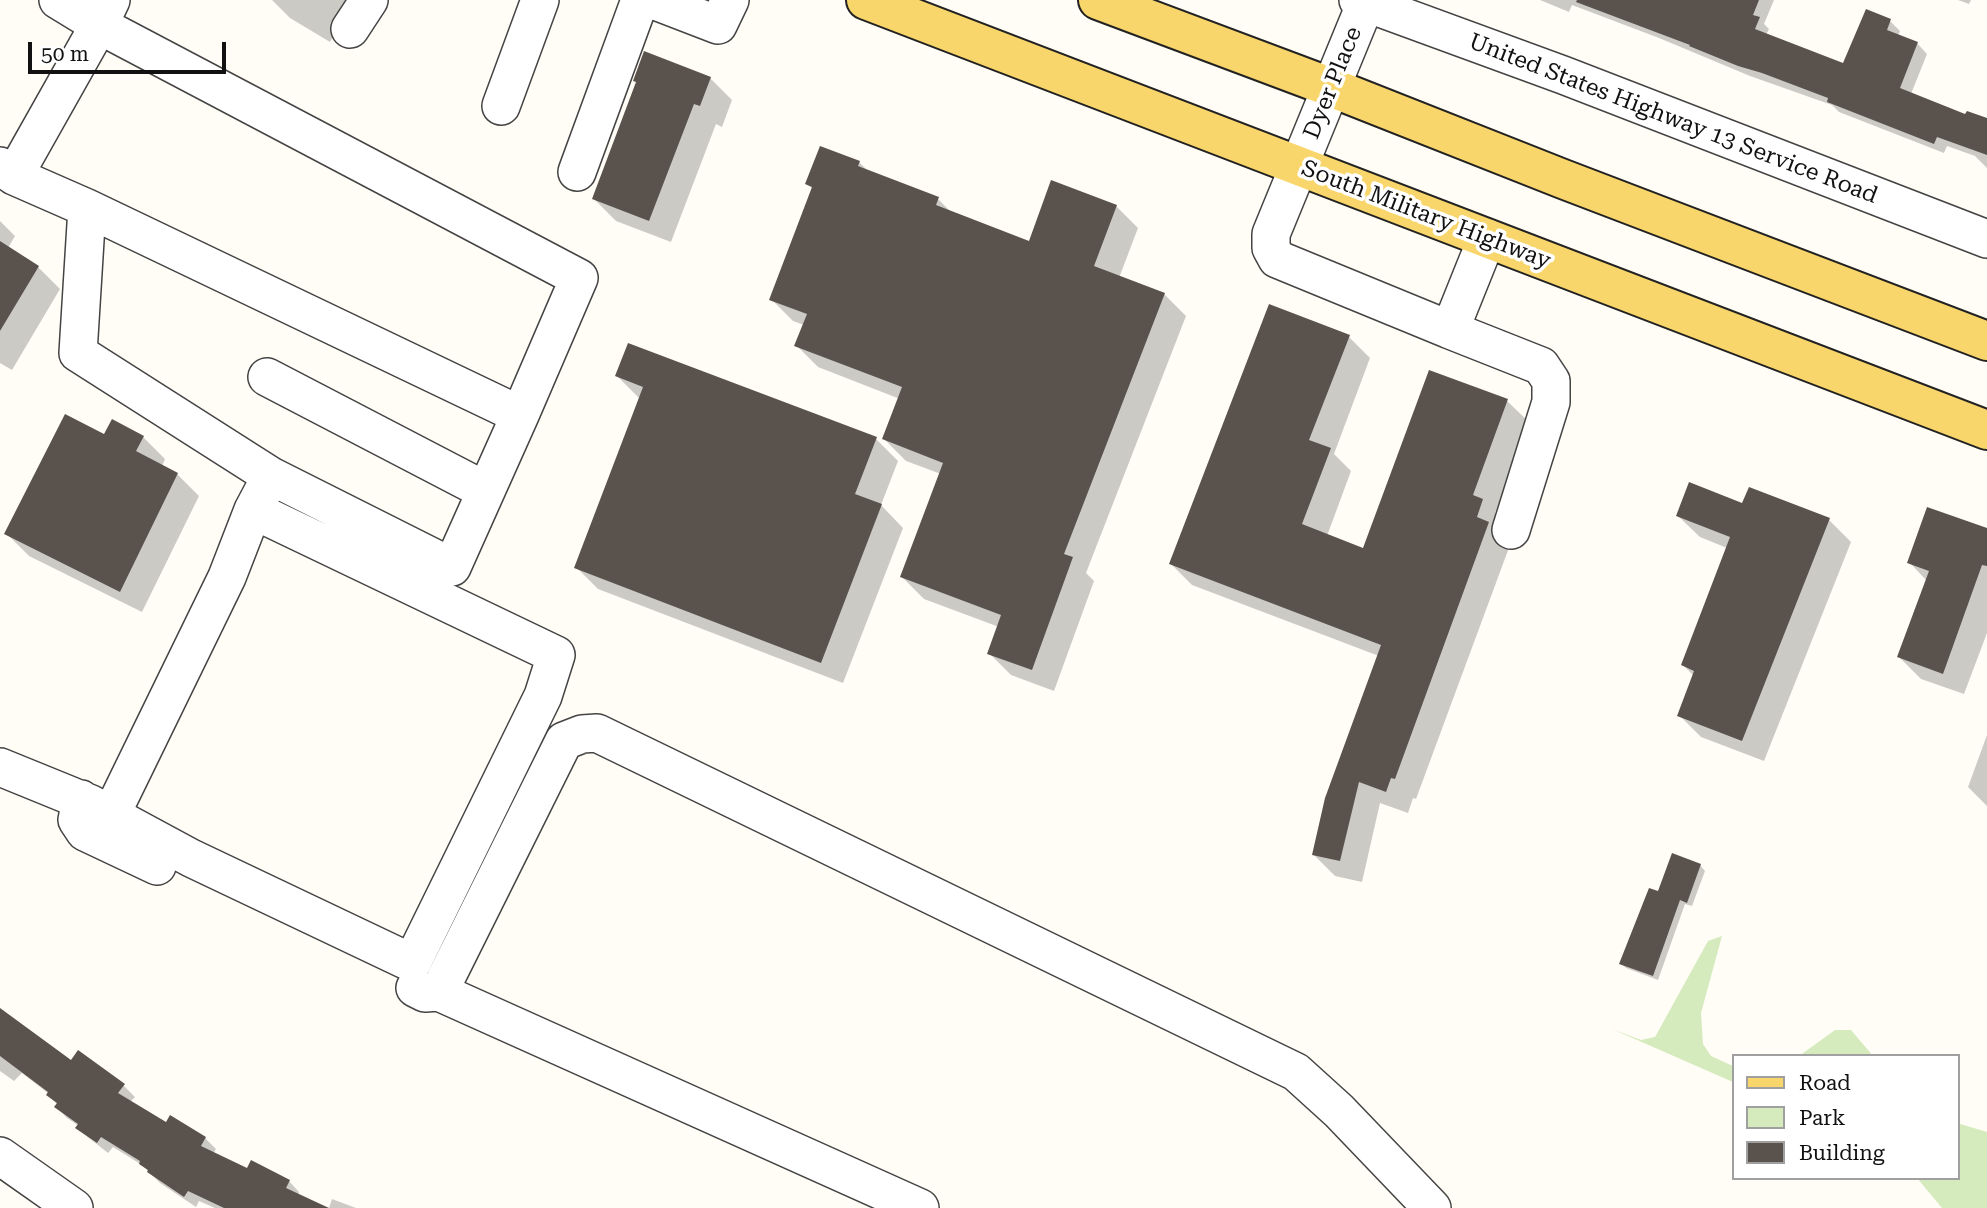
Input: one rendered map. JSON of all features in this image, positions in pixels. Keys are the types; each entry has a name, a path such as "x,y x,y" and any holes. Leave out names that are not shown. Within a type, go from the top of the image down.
{"main road":[{"path":"1098,0 1987,341"},
{"name":"South Military Highway","path":"869,1 1987,430"}],"street":[{"path":"58,0 109,8 579,278 452,566 271,476 78,353 87,208"},
{"path":"501,106 540,0"},
{"path":"577,172 640,0"},
{"path":"653,0 718,25 730,0"},
{"name":"Dyer Place","path":"1363,1 1270,234 1271,248 1277,259 1451,330"},
{"name":"United States Highway 13 Service Road","path":"1363,1 1563,75 1987,239"},
{"path":"109,8 7,171 520,415"},
{"path":"1487,238 1451,330 1541,366 1551,381 1551,402 1511,530"},
{"path":"267,377 486,491"},
{"path":"271,476 253,510 227,577 96,807 77,820 85,832 425,993 439,992 920,1208"},
{"path":"0,767 96,807 191,858 412,963 543,695 556,655 253,510"},
{"path":"439,992 564,741 582,734 597,733 1296,1072 1339,1111 1432,1208"},
{"path":"0,1156 75,1208"}],"green space":[{"path":"1722,936 1701,1013 1703,1044 1711,1056 1731,1065 1731,1081 1612,1029 1641,1040 1655,1037 1708,941"},
{"path":"1835,1030 1851,1030 1871,1054 1802,1054"},
{"path":"1959,1124 1987,1132 1987,1208 1942,1208 1919,1180 1959,1180"}],"building":[{"path":"1759,0 1753,15 1760,17 1755,29 1843,63 1866,9 1891,19 1887,30 1918,42 1900,88 1965,114 1967,111 1987,118 1987,155 1937,137 1934,144 1827,102 1828,98 1738,66 1576,2"},
{"path":"644,51 711,77 700,106 694,104 649,221 592,199 636,82 633,81"},
{"path":"820,146 860,161 858,166 939,197 936,205 1029,241 1051,180 1117,205 1094,266 1165,293 1064,554 1073,557 1032,670 987,654 1001,615 900,577 943,463 882,439 902,387 794,346 807,314 769,300 812,187 805,184"},
{"path":"0,241 39,266 0,331"},
{"path":"1269,304 1350,335 1309,440 1331,448 1302,524 1363,548 1429,370 1508,399 1473,495 1483,499 1477,517 1489,522 1395,779 1391,778 1386,792 1359,782 1340,861 1312,855 1325,798 1381,645 1169,564"},
{"path":"628,343 877,437 855,494 882,504 821,663 574,568 643,387 615,376"},
{"path":"65,414 104,434 112,419 144,436 136,451 178,473 120,592 4,534"},
{"path":"1689,482 1742,503 1749,487 1830,518 1742,741 1677,716 1694,671 1681,665 1730,537 1676,516"},
{"path":"1927,507 1987,528 1987,566 1982,565 1943,674 1897,657 1929,571 1907,563"},
{"path":"1672,853 1701,864 1687,903 1680,900 1653,976 1619,964 1649,888 1658,891"},
{"path":"0,1008 71,1060 78,1050 125,1084 118,1093 166,1122 170,1115 206,1137 201,1146 247,1168 251,1160 290,1180 286,1188 329,1208 224,1208 188,1191 184,1197 147,1172 148,1170 139,1164 140,1161 101,1137 97,1143 75,1128 78,1124 54,1107 57,1103 46,1095 48,1092 0,1056"}]}
